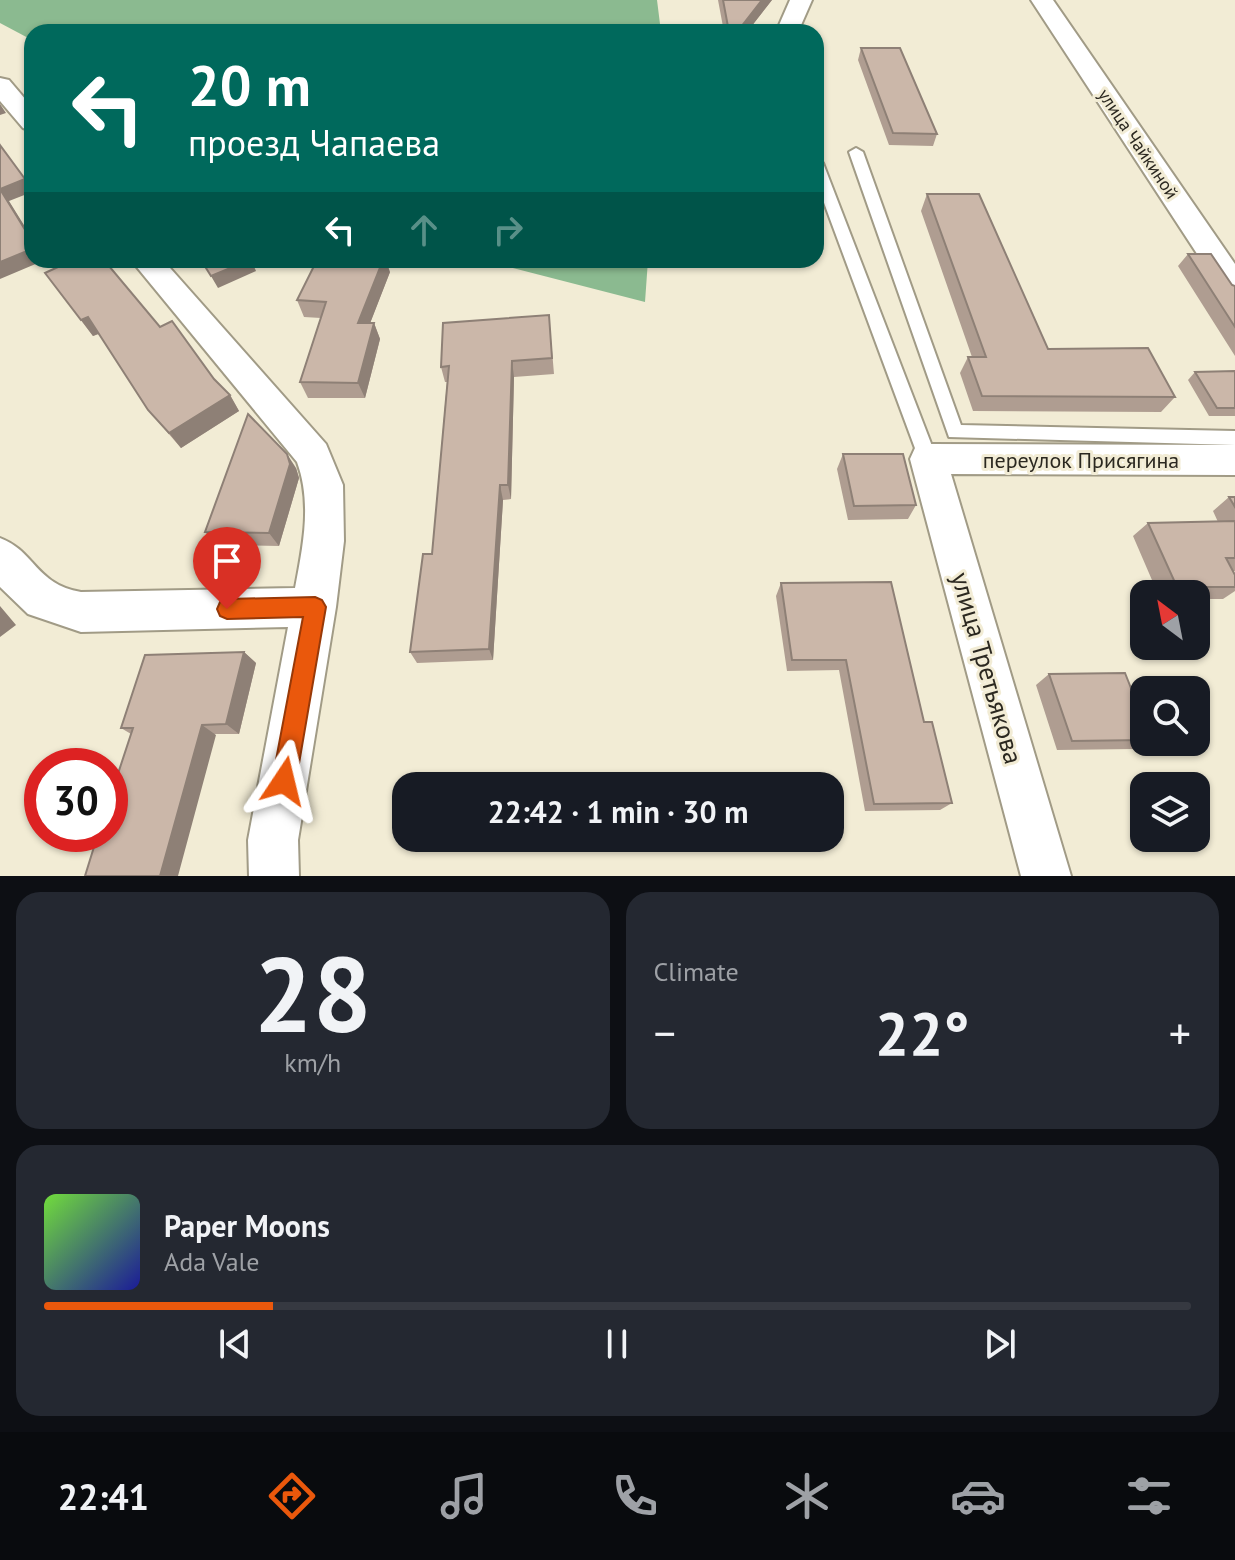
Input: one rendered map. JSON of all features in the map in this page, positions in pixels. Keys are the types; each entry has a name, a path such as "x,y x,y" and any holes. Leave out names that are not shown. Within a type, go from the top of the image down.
{"street":[{"path":"790,24 801,0"},
{"name":"улица Чайкиной","path":"1042,0 1235,287"},
{"path":"0,85 24,114"},
{"path":"153,268 313,455 324,485 324,541 273,840 274,876"},
{"name":"переулок Присягина","path":"928,459 1235,460"},
{"name":"улица Третьякова","path":"928,459 1046,876"},
{"path":"0,556 30,592 52,608 81,612 315,607"}],"lane":[{"path":"856,152 955,432 1235,438"},
{"path":"824,184 928,459"}],"green space":[{"path":"0,0 657,0 660,24 24,24 24,36 0,23"},
{"path":"513,268 647,268 645,302"}],"building":[{"path":"723,0 762,0 743,24 728,24"},
{"path":"861,48 900,48 937,134 893,133"},
{"path":"0,145 24,179 0,189"},
{"path":"0,189 24,228 24,252 0,262"},
{"path":"927,194 979,194 1048,349 1148,348 1175,397 982,396 968,357 986,357"},
{"path":"1188,254 1211,254 1235,286 1235,327"},
{"path":"56,268 111,268 160,327 172,321 214,379 230,395 169,433 148,410 88,317 81,320 45,273"},
{"path":"206,268 230,268 211,276"},
{"path":"313,268 380,268 358,323 374,323 358,383 300,382 326,302 297,300"},
{"path":"549,315 552,358 512,361 508,485 500,485 489,649 410,652 423,554 432,554 449,366 441,367 443,323"},
{"path":"1235,371 1235,408 1217,408 1195,372"},
{"path":"248,414 287,454 290,464 269,533 205,532"},
{"path":"843,454 903,454 916,505 854,506"},
{"path":"1235,521 1235,558 1226,558 1235,575 1235,587 1210,587 1210,580 1174,580 1148,523"},
{"path":"891,582 924,722 932,722 952,803 874,804 846,660 792,660 781,583"},
{"path":"244,652 226,724 202,725 160,876 85,876 92,852 128,852 126,748 133,728 121,728 145,655"},
{"path":"1125,673 1130,686 1130,740 1072,741 1049,674"}],"route":[{"path":"227,609 315,607 284,781"}]}
